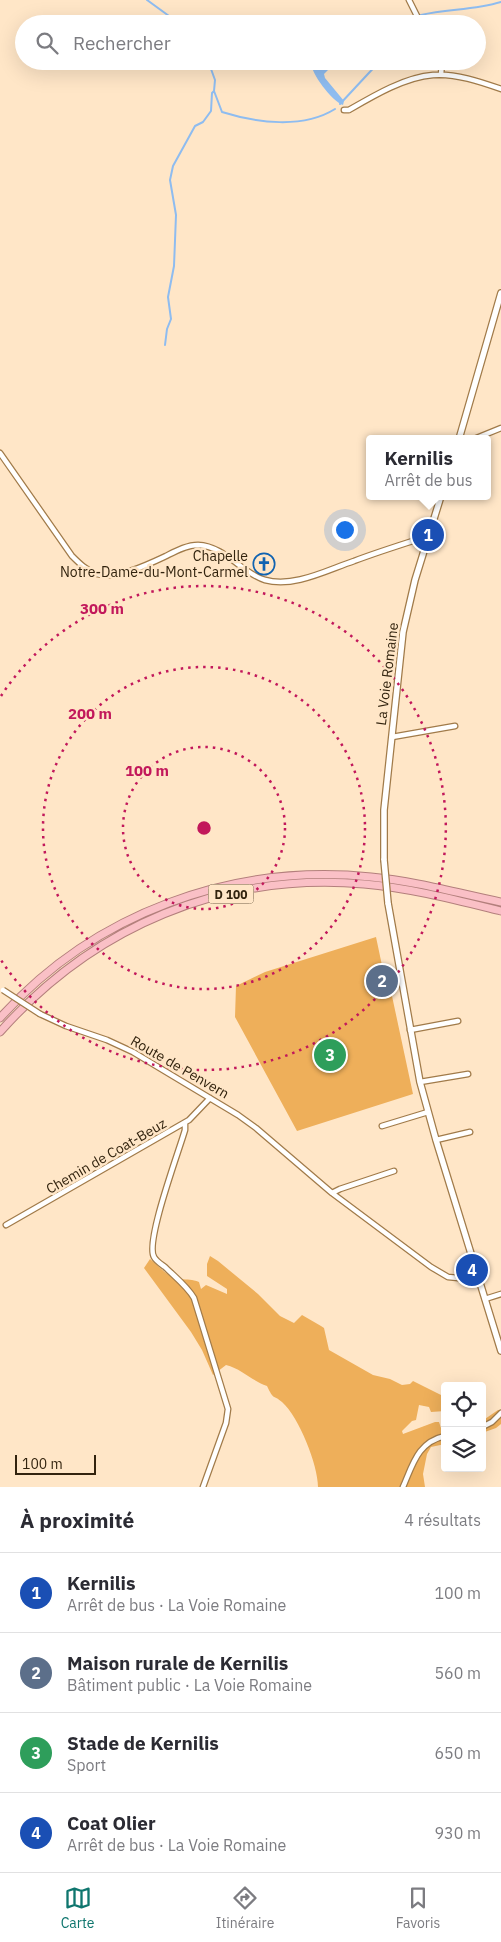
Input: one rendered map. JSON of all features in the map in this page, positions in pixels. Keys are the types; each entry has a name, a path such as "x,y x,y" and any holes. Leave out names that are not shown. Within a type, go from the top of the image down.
{"highway":[{"name":"D 100","path":"0,1018 23,994 59,962 109,930 164,903 231,884 300,874 348,875 403,881 501,902"},
{"name":"D 100","path":"0,1032 51,981 104,944 133,928 175,910 241,891 302,883 363,884 426,894 501,911"}],"street":[{"path":"409,0 416,15"},
{"path":"441,70 441,75"},
{"path":"344,110 349,110 372,96 428,75 441,75 501,89"},
{"path":"461,435 501,293"},
{"path":"484,435 501,428"},
{"path":"0,454 72,556 80,564 98,574 112,574 139,568 178,550 198,545 211,548 226,555 260,578 271,581 283,581 309,576 415,540 428,539"},
{"name":"La Voie Romaine","path":"410,1030 405,980 388,903 383,819 405,624 414,580 440,500"},
{"path":"392,737 455,726"},
{"name":"Route de Penvern","path":"2,990 40,1014 66,1026 121,1046 210,1098 256,1128 332,1193 431,1267 448,1277 479,1280"},
{"path":"458,1021 410,1030 428,1112 501,1351"},
{"path":"420,1082 468,1074"},
{"name":"Chemin de Coat-Beuz","path":"6,1225 185,1123 210,1098"},
{"path":"382,1126 428,1112"},
{"path":"185,1123 186,1130 158,1217 152,1244 154,1257 182,1283 194,1298 228,1409 226,1423 203,1487"},
{"path":"436,1140 470,1132"},
{"path":"332,1193 346,1186 394,1171"},
{"path":"462,1278 476,1272"},
{"path":"485,1299 501,1294"},
{"path":"486,1425 501,1413"},
{"path":"403,1487 423,1446 441,1437"}],"shaded area":[{"path":"376,937 384,975 374,978 378,998 392,996 413,1094 297,1131 235,1017 236,986 265,972"},
{"path":"210,1256 218,1261 258,1294 280,1316 294,1323 302,1315 324,1328 329,1350 373,1375 390,1379 402,1385 410,1384 413,1381 441,1395 441,1411 431,1412 429,1407 419,1405 416,1420 412,1421 402,1431 403,1434 439,1422 441,1445 431,1447 427,1454 423,1474 425,1487 318,1487 311,1454 301,1430 288,1409 282,1402 272,1396 267,1386 232,1367 226,1365 213,1375 202,1350 191,1332 144,1268 150,1259 176,1278 197,1281 201,1289 206,1285 227,1294 227,1289 207,1276 207,1264"},
{"path":"501,1410 501,1424 496,1428 486,1432 486,1418"}],"water":[{"path":"313,70 328,70 324,74 325,78 344,101 343,105 333,98"}],"waterway":[{"path":"147,0 168,15"},
{"path":"421,15 481,7 501,2"},
{"path":"211,70 215,80 214,91 222,112 250,119 294,122 322,115 335,109"},
{"path":"340,104 372,70"},
{"path":"165,345 167,329 171,319 168,297 174,266 176,215 170,180 173,166 195,126 203,122 211,111 212,93 214,91"}],"place":[{"name":"Kernilis","path":"428,535"},
{"name":"Chapelle Notre-Dame-du-Mont-Carmel","path":"264,564"},
{"name":"Maison rurale de Kernilis","path":"382,981"},
{"name":"Stade de Kernilis","path":"330,1055"},
{"name":"Coat Olier","path":"472,1270"}]}
